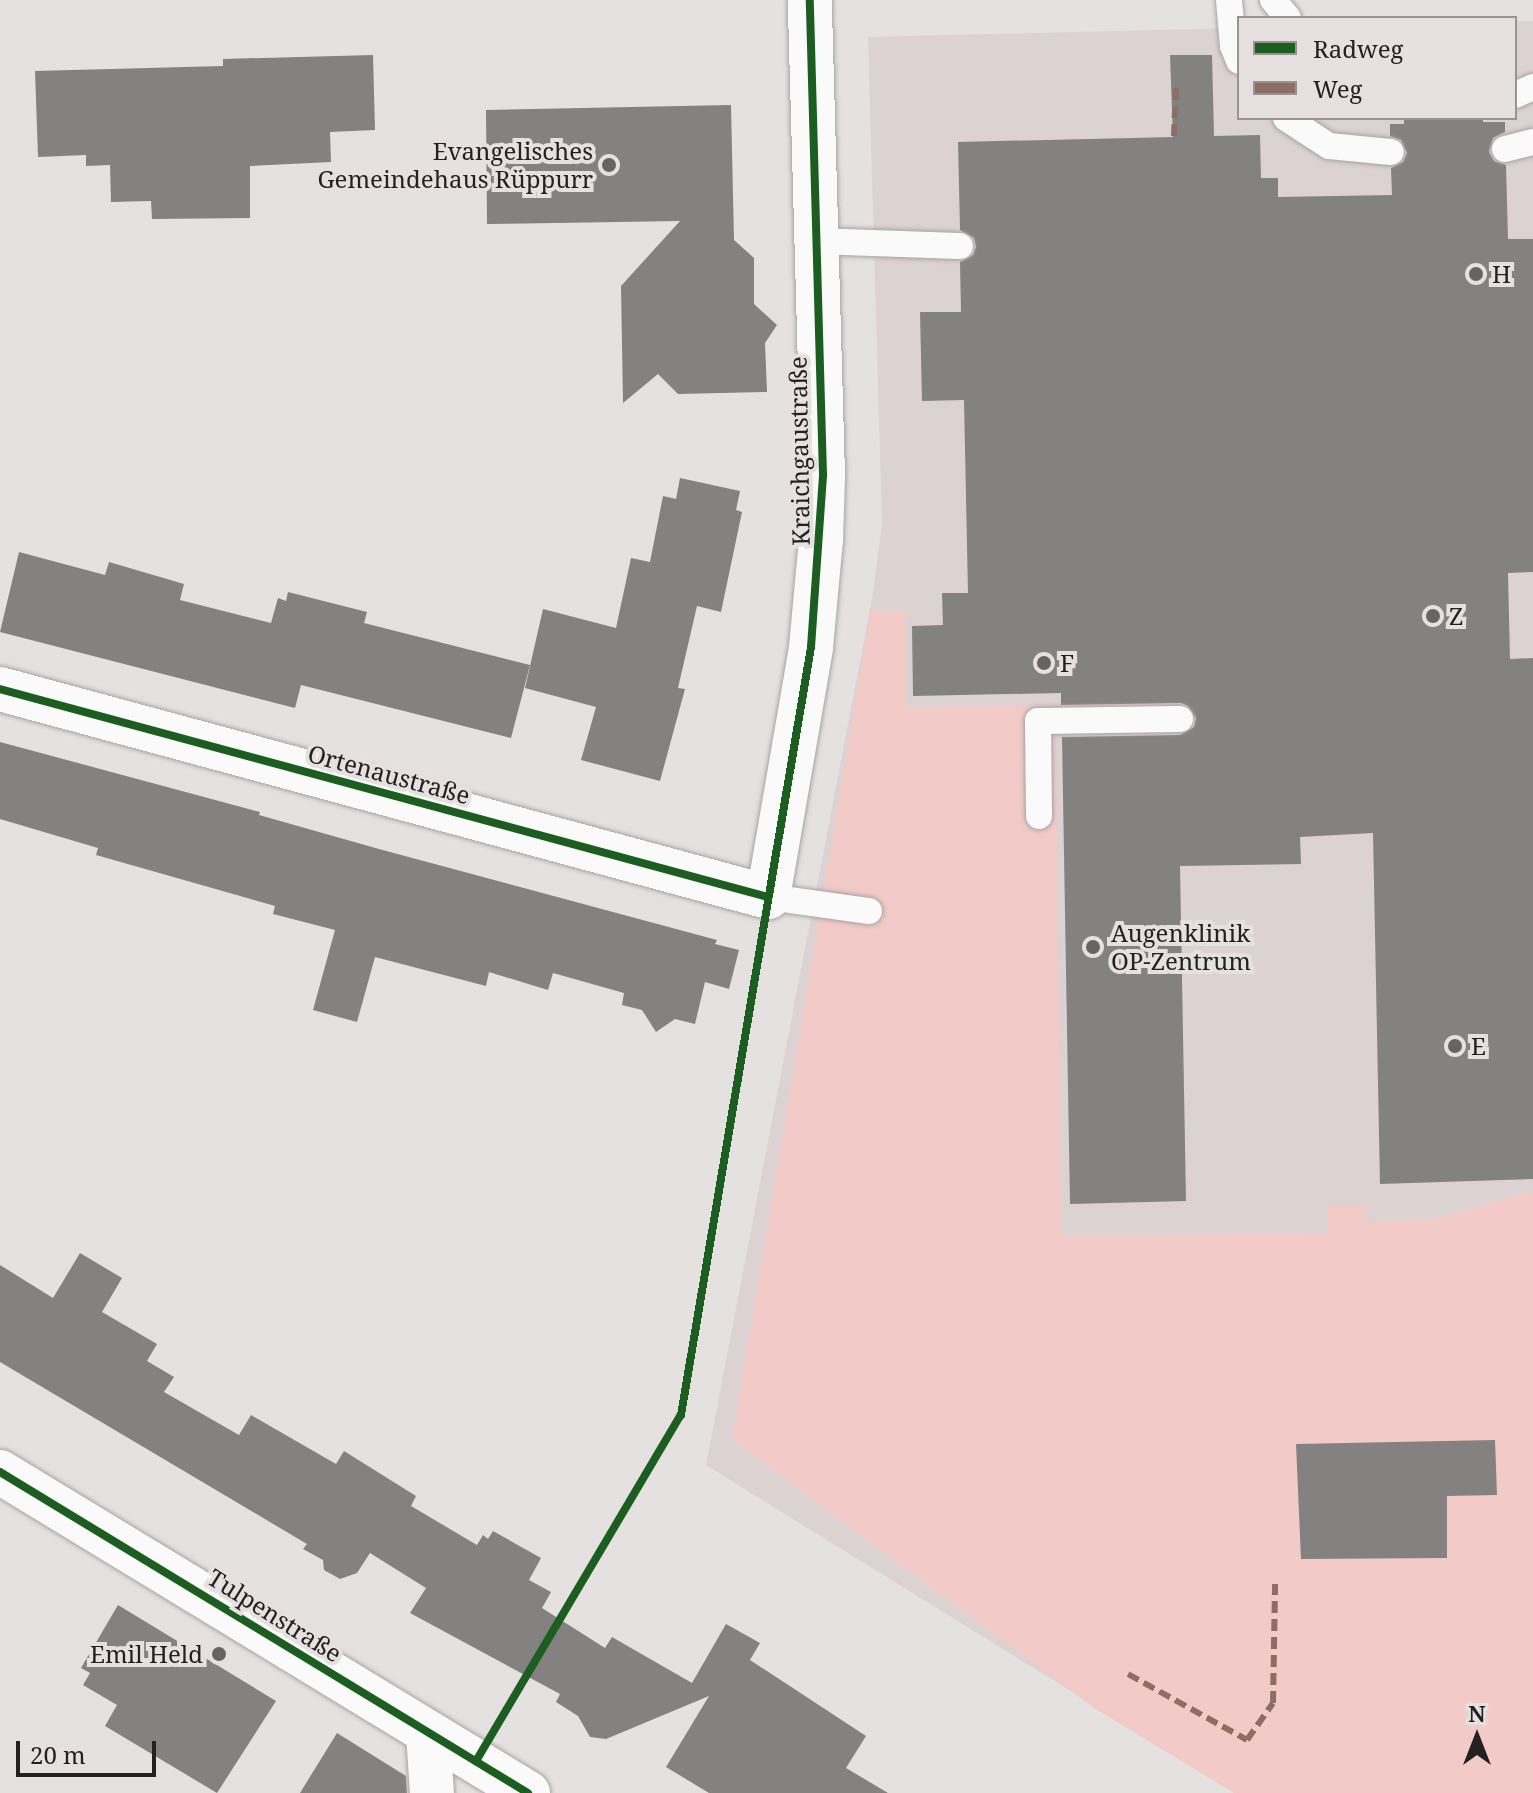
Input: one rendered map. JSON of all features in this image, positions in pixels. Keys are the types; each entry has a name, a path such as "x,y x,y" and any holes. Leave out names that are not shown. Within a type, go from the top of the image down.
{"street":[{"name":"Kraichgaustraße","path":"768,897 811,647 821,540 823,475 814,241 810,0"},
{"name":"Ortenaustraße","path":"0,689 768,897"},
{"name":"Tulpenstraße","path":"0,1472 528,1793"},
{"path":"428,1733 432,1793"}],"lane":[{"path":"1229,0 1233,46 1237,56"},
{"path":"1273,0 1286,16"},
{"path":"1289,120 1329,146 1391,152"},
{"path":"1505,149 1533,142"},
{"path":"814,241 960,246"},
{"path":"1039,816 1038,721 1180,719"},
{"path":"768,897 869,911"}],"shaded area":[{"path":"1517,21 1533,21 1533,1793 1095,1706 706,1465 873,594 882,524 868,37 1237,28 1237,120 1517,120"},
{"path":"870,612 906,612 906,707 1174,704 1173,732 1056,733 1061,1236 1328,1233 1327,1206 1365,1206 1367,1221 1431,1220 1533,1191 1533,1793 1234,1793 1094,1708 732,1439"}],"building":[{"path":"373,55 375,130 330,132 331,162 250,166 250,218 152,219 151,201 111,202 110,165 86,166 86,155 38,157 35,71 223,66 223,59"},
{"path":"1170,55 1212,55 1214,136 1260,135 1261,178 1278,178 1278,197 1392,195 1391,168 1403,162 1407,153 1401,140 1390,136 1390,124 1404,124 1404,120 1505,122 1505,132 1493,138 1489,152 1494,161 1506,165 1508,239 1533,239 1533,572 1508,573 1510,659 1533,658 1533,1179 1380,1184 1373,833 1300,837 1301,864 1180,866 1186,1201 1070,1204 1062,737 1180,735 1194,727 1196,718 1188,706 1181,703 1061,705 1061,693 913,696 912,626 943,625 942,593 968,593 964,400 922,401 920,312 961,312 960,262 973,255 976,247 974,238 960,230 958,142 1173,137"},
{"path":"731,105 734,240 754,258 754,304 777,325 765,343 767,392 678,394 658,374 623,403 621,286 680,221 487,224 486,110"},
{"path":"680,478 740,491 736,510 742,512 721,612 697,606 678,688 685,689 660,781 581,760 596,707 525,688 543,609 616,628 631,558 650,562 663,496 676,499"},
{"path":"19,552 105,575 109,562 184,584 180,600 271,623 278,598 286,601 288,592 367,612 364,623 530,665 511,738 301,685 295,708 0,632"},
{"path":"0,742 717,940 715,944 739,950 729,989 705,982 695,1024 675,1019 656,1032 642,1010 622,1005 624,993 553,973 548,990 489,972 486,986 375,957 357,1022 313,1010 335,930 273,914 275,906 96,855 98,848 0,819"},
{"path":"80,1253 122,1278 102,1312 157,1344 147,1361 174,1377 164,1392 239,1435 251,1415 336,1464 344,1451 416,1496 411,1506 477,1545 483,1535 488,1539 493,1531 541,1558 529,1580 551,1592 542,1608 605,1648 612,1637 692,1683 726,1624 760,1643 750,1660 866,1736 846,1768 888,1793 709,1793 666,1767 709,1696 606,1739 590,1737 578,1716 556,1702 560,1694 410,1613 426,1588 370,1553 357,1573 340,1579 324,1570 323,1560 303,1549 307,1544 0,1362 0,1265 53,1298"},
{"path":"1495,1440 1497,1495 1447,1496 1447,1558 1301,1559 1296,1444"},
{"path":"118,1605 276,1701 217,1793 105,1726 117,1705 83,1685 90,1673 81,1668"},
{"path":"337,1733 406,1776 407,1793 300,1793"}],"marked path":[{"path":"1174,136 1176,83"},
{"path":"1128,1674 1247,1740 1273,1703 1275,1584"}],"cycle path":[{"path":"476,1761 681,1415 811,647 823,475 810,0"},
{"path":"0,689 768,897"},
{"path":"0,1472 528,1793"}],"place":[{"name":"Evangelisches Gemeindehaus Rüppurr","path":"609,165"},
{"name":"H","path":"1476,274"},
{"name":"Z","path":"1433,616"},
{"name":"F","path":"1044,663"},
{"name":"Augenklinik OP-Zentrum","path":"1093,947"},
{"name":"E","path":"1455,1046"},
{"name":"Emil Held","path":"219,1654"}]}
